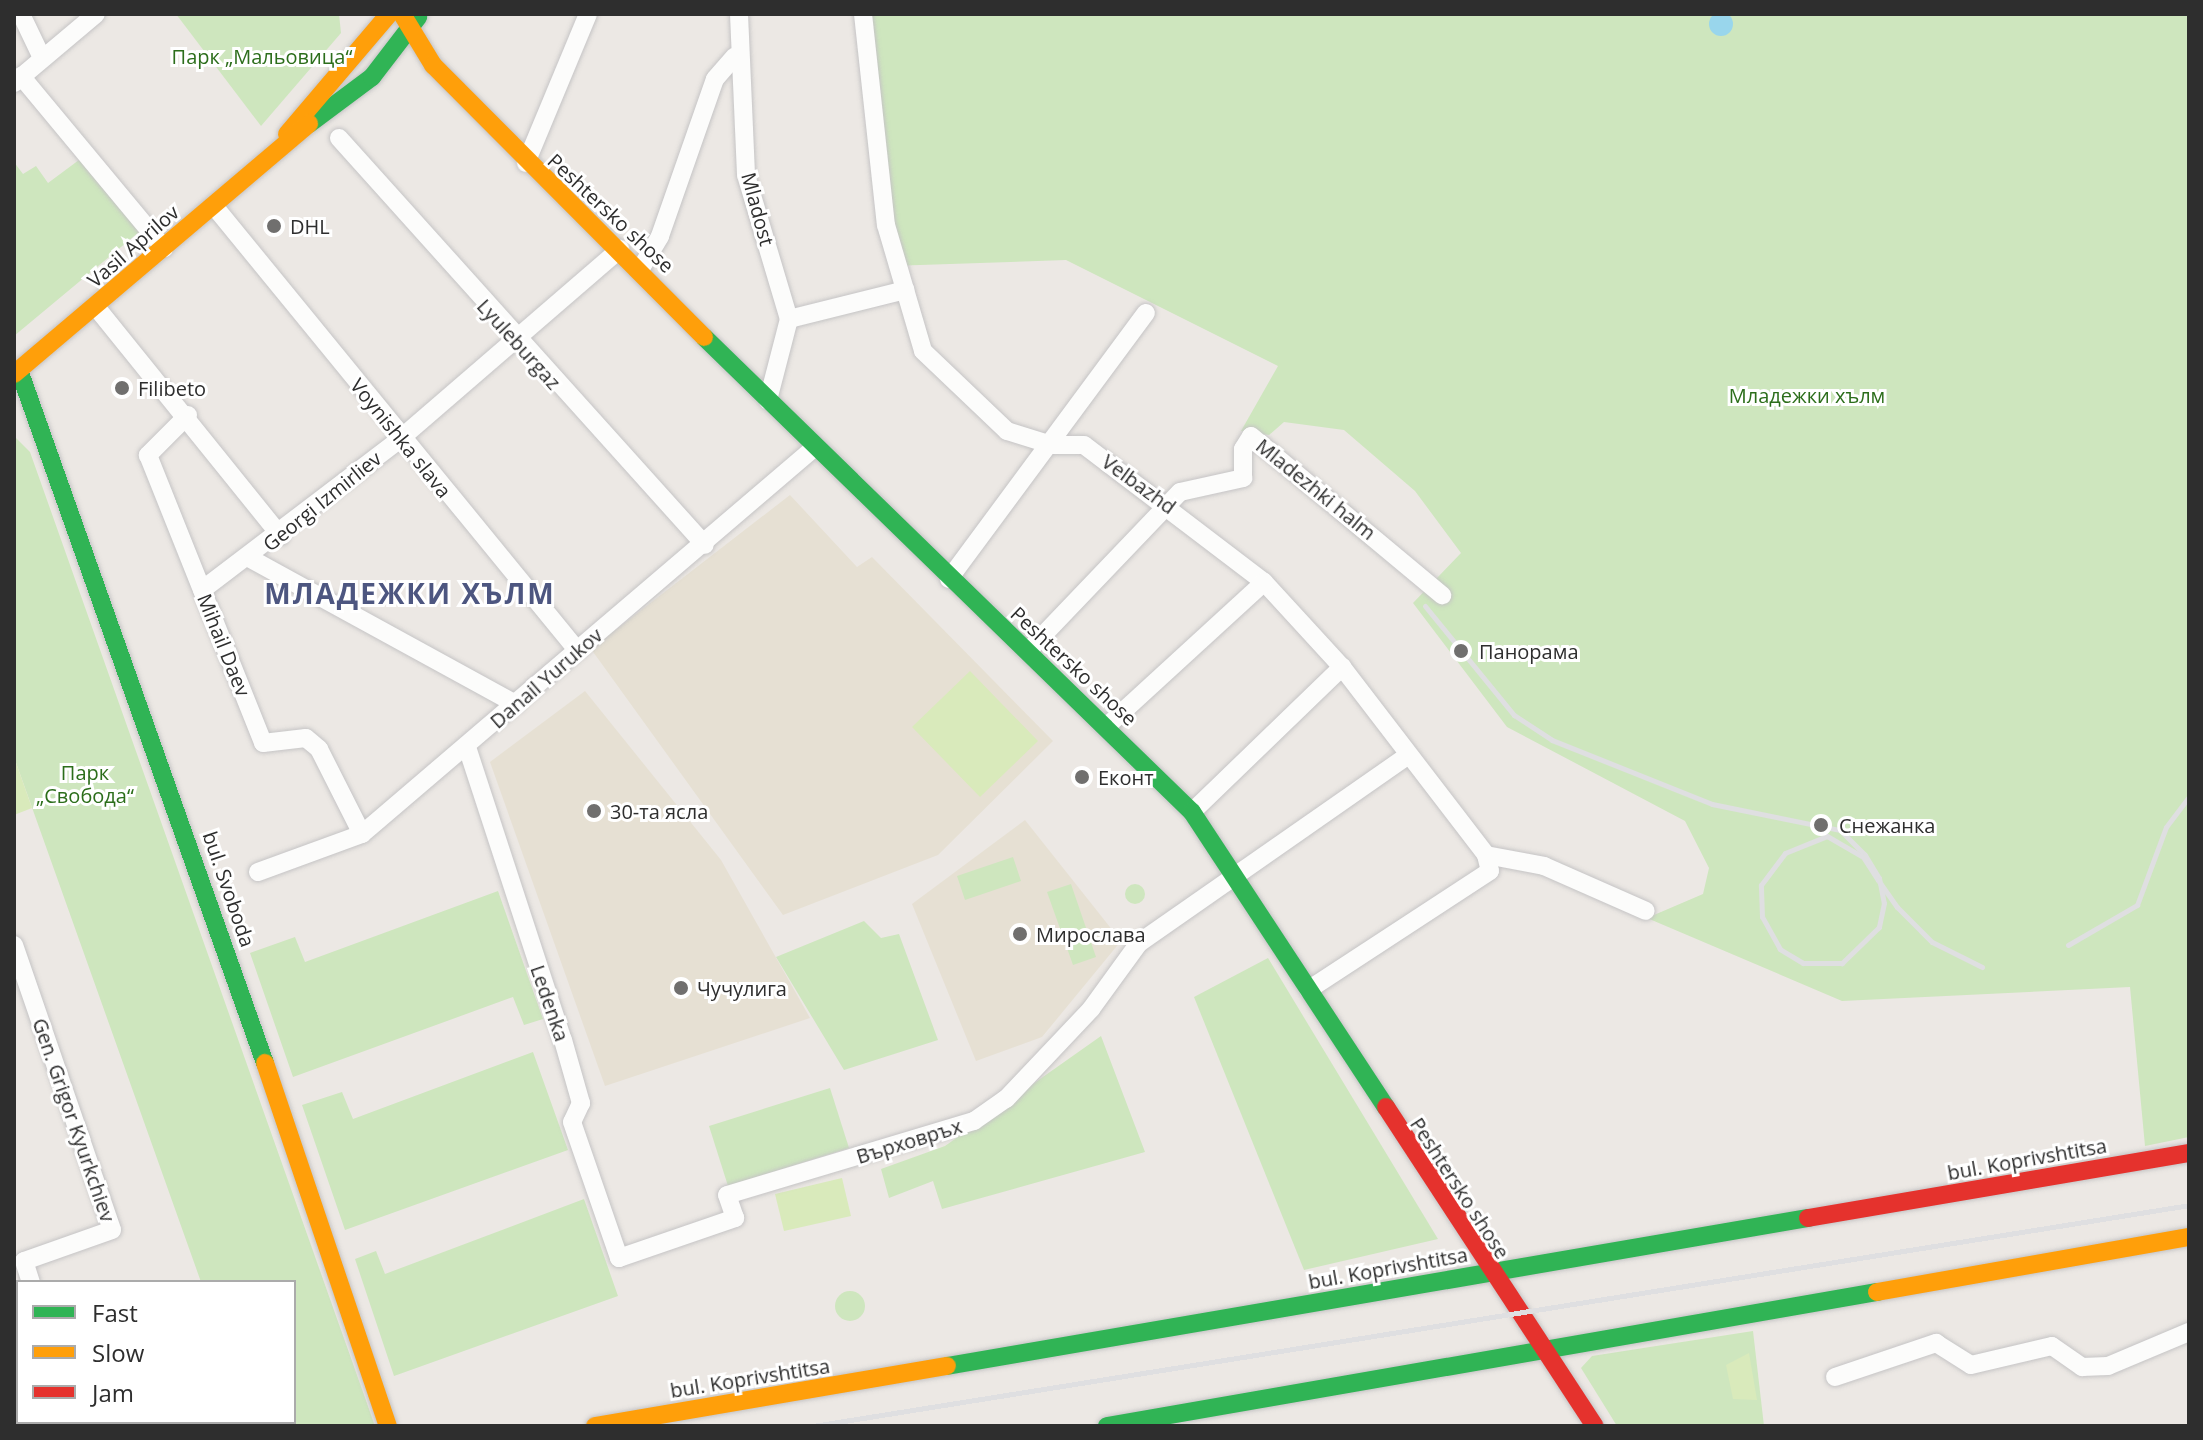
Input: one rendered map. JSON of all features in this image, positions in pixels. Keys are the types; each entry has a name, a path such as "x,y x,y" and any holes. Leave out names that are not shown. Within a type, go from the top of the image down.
{"main road":[{"path":"364,14 377,29 407,26"},
{"name":"Vasil Aprilov","path":"16,372 214,206 278,147 389,14"},
{"name":"Vasil Aprilov","path":"278,147 327,115 407,26"},
{"name":"Peshtersko shose","path":"407,26 433,65 526,163 641,268 814,448 1107,726 1192,812 1234,871 1488,1272 1546,1350 1595,1426"},
{"name":"bul. Svoboda","path":"16,372 44,440 388,1426"},
{"path":"14,424 44,440"},
{"name":"bul. Koprivshtitsa","path":"595,1426 2189,1153"},
{"path":"1107,1426 2189,1237"}],"street":[{"path":"21,14 42,58"},
{"path":"96,14 18,79 164,248"},
{"path":"526,163 588,14"},
{"name":"Mladost","path":"739,14 735,56 746,175 789,319"},
{"name":"Velbazhd","path":"863,14 886,225 923,351 1007,431 1052,445 1084,445 1170,505 1264,582 1342,667 1486,855"},
{"path":"641,268 660,236 715,79 735,56"},
{"name":"Lyuleburgaz","path":"339,138 517,342 705,545"},
{"name":"Voynishka slava","path":"214,206 400,439 577,650"},
{"name":"Georgi Izmirliev","path":"202,590 251,559 400,439 517,342 620,249"},
{"path":"768,400 789,319 905,290"},
{"path":"96,307 188,415 281,536"},
{"path":"949,579 1052,445 1146,313"},
{"name":"Mihail Daev","path":"188,415 148,455 263,743 306,738 319,749 362,834"},
{"name":"Mladezhki halm","path":"1170,505 1205,483 1243,478 1243,449 1258,438 1442,595"},
{"name":"Danail Yurukov","path":"258,872 362,834 705,545 814,448"},
{"path":"1028,651 1170,505"},
{"path":"251,559 516,704"},
{"path":"1107,726 1264,582"},
{"path":"1192,812 1342,667"},
{"name":"Ledenka","path":"467,747 563,1040 581,1103 572,1122 619,1258"},
{"path":"1234,871 1408,755"},
{"path":"1308,990 1490,871 1486,855 1544,866 1646,911"},
{"name":"Върховръх","path":"619,1258 735,1218 727,1195 974,1121 1006,1099 1091,1009 1139,943 1234,871"},
{"name":"Gen. Grigor Kyurkchiev","path":"14,945 112,1230 24,1261 30,1280"},
{"path":"1835,1377 1936,1343 1971,1365 2052,1346 2082,1367 2108,1366 2189,1332"}],"shaded area":[{"path":"790,495 857,567 872,557 1053,741 938,855 783,915 591,649"},
{"path":"585,691 721,860 810,1018 605,1086 490,762"},
{"name":"Мирослава","path":"1025,820 1121,941 1042,1037 976,1061 912,904"}],"green space":[{"name":"Парк „Мальовица“","path":"176,14 339,14 341,33 261,126"},
{"name":"Младежки хълм","path":"863,14 2189,14 2189,1137 2145,1146 2130,987 1842,1001 1647,918 1703,894 1709,868 1685,821 1507,727 1413,603 1461,553 1415,491 1344,430 1284,422 1269,435 1241,431 1278,366 1066,260 890,266"},
{"path":"79,160 139,232 14,336 14,162 23,174 36,166 48,183"},
{"name":"Парк „Свобода“","path":"14,436 30,452 375,1426 276,1426 296,1424 296,1280 200,1280 14,757"},
{"path":"970,671 1038,741 980,797 912,727"},
{"path":"14,757 32,808 14,815"},
{"path":"1013,857 1021,881 965,900 957,876"},
{"path":"1071,884 1096,957 1073,965 1047,892"},
{"path":"1135,884 1142,887 1145,894 1142,901 1135,904 1128,901 1125,894 1128,887"},
{"path":"498,891 543,1019 524,1025 513,997 293,1077 250,953 295,937 305,962"},
{"path":"864,921 881,938 899,934 938,1040 844,1070 776,957"},
{"path":"1268,958 1438,1239 1304,1270 1194,997"},
{"path":"1101,1036 1145,1152 942,1209 933,1181 889,1198 881,1169 945,1146"},
{"path":"533,1052 568,1150 345,1230 302,1105 342,1092 353,1119"},
{"path":"830,1088 849,1148 728,1186 709,1126"},
{"path":"842,1178 851,1216 784,1231 775,1194"},
{"path":"584,1199 618,1296 394,1376 355,1259 376,1251 385,1274"},
{"path":"850,1291 861,1295 865,1306 861,1317 850,1321 839,1317 835,1306 839,1295"},
{"path":"1753,1331 1764,1426 1617,1426 1581,1368 1592,1356"},
{"path":"1749,1353 1757,1400 1733,1399 1726,1365"}],"water":[{"path":"1721,12 1732,19 1733,24 1726,35 1721,36 1710,29 1709,24 1716,13"}],"railway":[{"path":"1425,606 1514,715 1552,740 1712,804 1840,830 1865,855 1879,878 1884,903 1879,927 1842,963 1803,963 1780,949 1762,917 1761,885 1785,853 1827,836 1863,857 1878,880 1897,907 1932,942 1982,967"},
{"path":"2068,945 2137,905 2166,827 2189,797"},
{"path":"813,1426 2189,1205"}],"traffic: fast":[{"path":"309,124 372,77 418,17"},
{"path":"704,337 1192,812 1386,1107"},
{"path":"19,370 265,1063"},
{"path":"947,1366 1808,1218"},
{"path":"1107,1426 1877,1292"}],"traffic: slow":[{"path":"287,134 389,14"},
{"path":"402,14 433,65 704,337"},
{"path":"14,374 309,124"},
{"path":"265,1063 388,1426"},
{"path":"1877,1292 2189,1237"},
{"path":"595,1426 947,1366"}],"traffic: jam":[{"path":"1386,1107 1595,1426"},
{"path":"1808,1218 2189,1153"}],"place":[{"name":"DHL","path":"274,226"},
{"name":"Filibeto","path":"122,388"},
{"name":"Панорама","path":"1461,651"},
{"name":"Еконт","path":"1082,777"},
{"name":"30-та ясла","path":"594,811"},
{"name":"Снежанка","path":"1821,825"},
{"name":"Мирослава","path":"1020,934"},
{"name":"Чучулига","path":"681,988"}],"district":[{"name":"МЛАДЕЖКИ ХЪЛМ","path":"410,593"}]}
